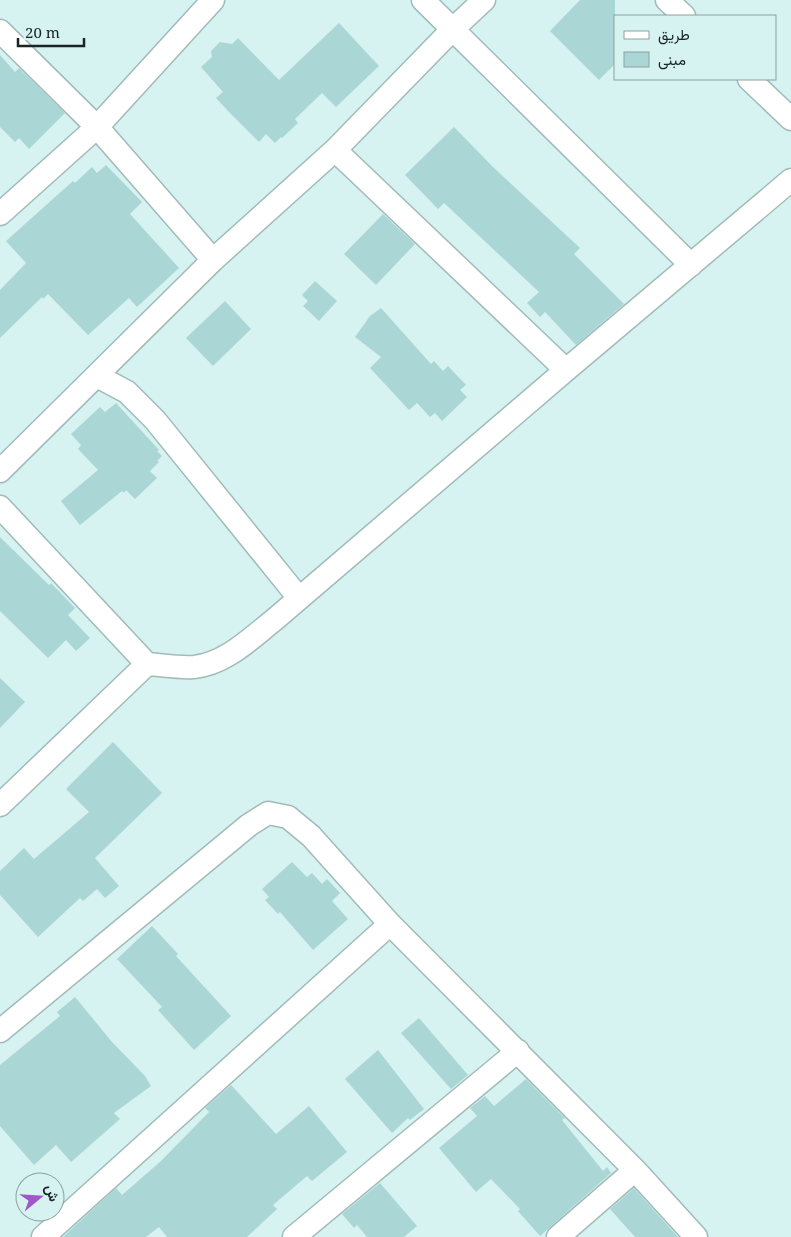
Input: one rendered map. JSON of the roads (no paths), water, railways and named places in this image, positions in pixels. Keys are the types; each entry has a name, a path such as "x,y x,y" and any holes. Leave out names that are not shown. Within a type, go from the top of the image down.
{"street":[{"path":"423,0 691,266"},
{"path":"0,471 213,260 335,150 452,30 484,0"},
{"path":"667,0 683,15"},
{"path":"0,214 97,127 205,3"},
{"path":"0,30 97,127 213,260"},
{"path":"750,80 791,119"},
{"path":"335,150 566,370"},
{"path":"0,507 147,664 194,667 217,661 235,651 299,598 791,180"},
{"path":"97,376 127,392 155,420 299,598"},
{"path":"0,805 147,664"},
{"path":"0,1031 249,825 268,813 288,817 311,836 390,924 636,1170 696,1237"},
{"path":"43,1237 390,924"},
{"path":"294,1237 518,1052"},
{"path":"558,1237 636,1170"}]}
